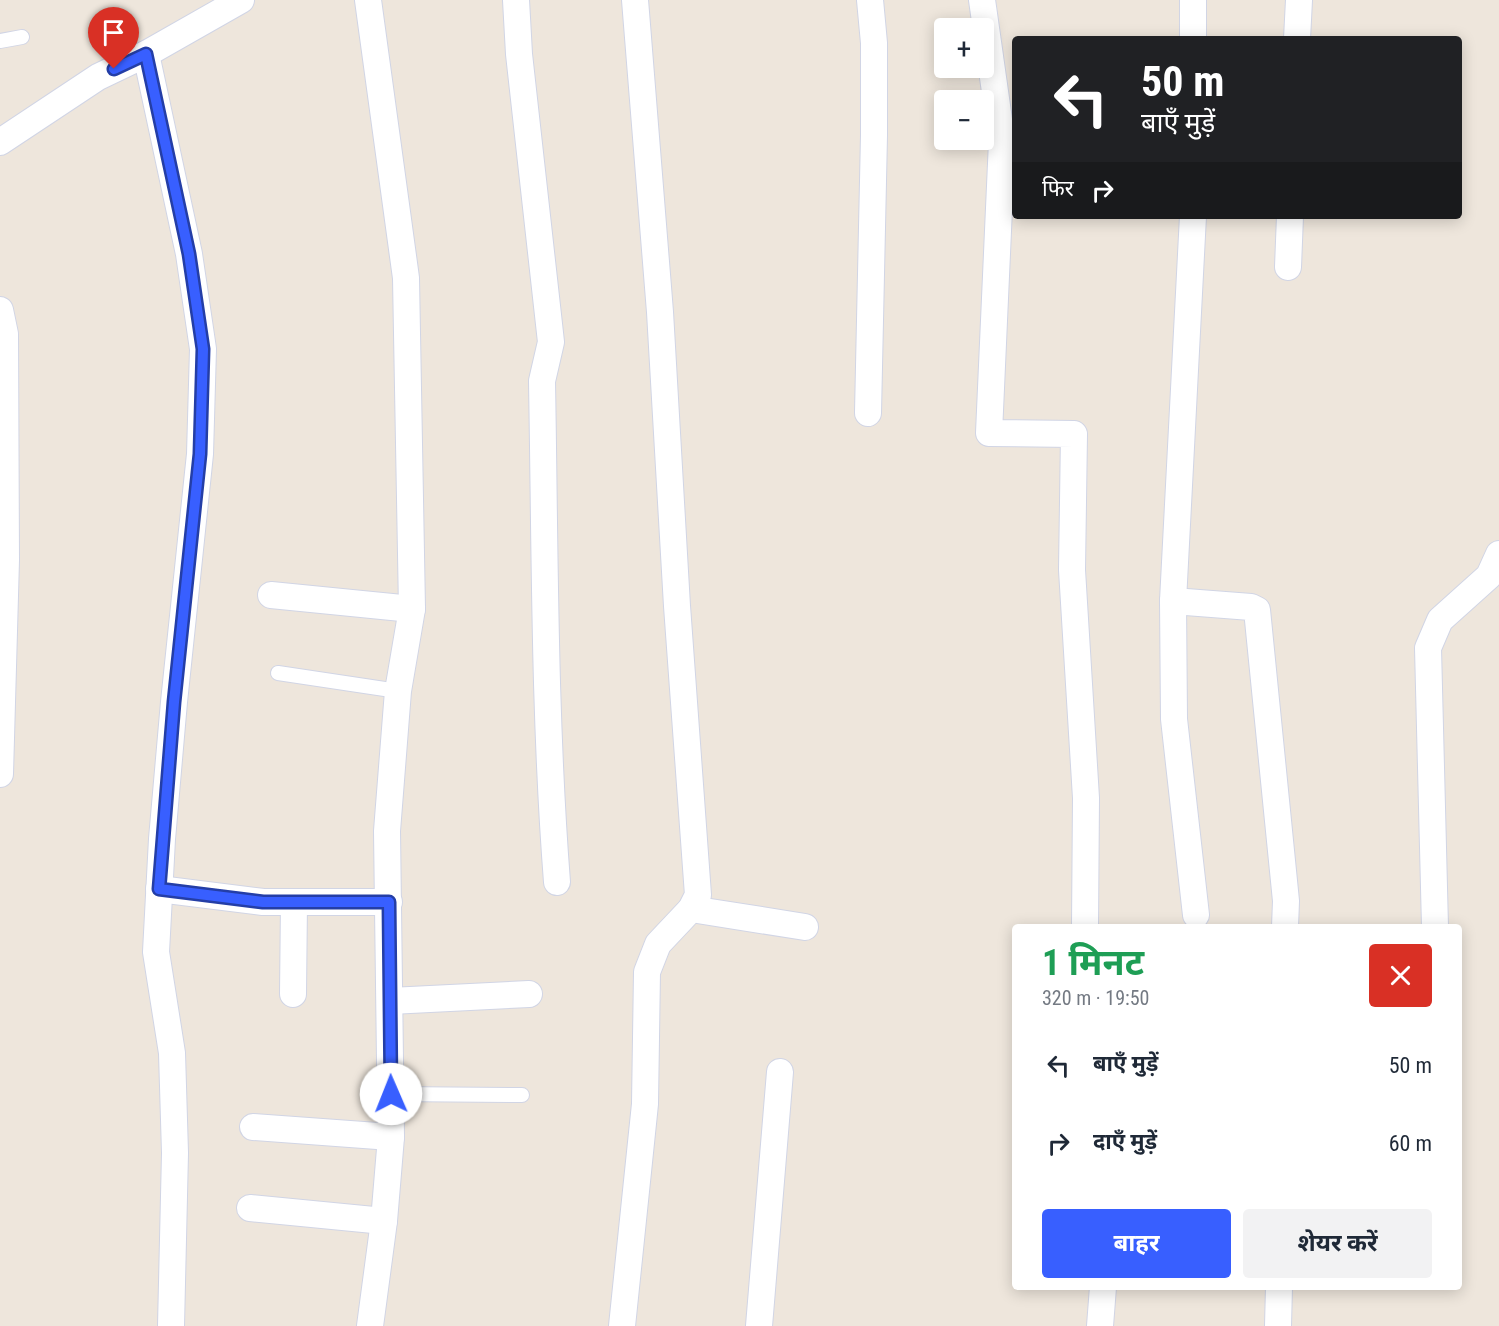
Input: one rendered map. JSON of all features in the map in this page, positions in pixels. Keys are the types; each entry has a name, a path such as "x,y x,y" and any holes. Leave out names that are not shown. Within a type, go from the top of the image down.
{"street":[{"path":"0,142 98,77 146,54 241,0"},
{"path":"368,0 406,278 412,609 398,691 387,831 391,1137 384,1221 370,1326"},
{"path":"516,0 519,54 551,342 542,381 546,694 557,882"},
{"path":"622,1326 645,1104 647,972 658,944 691,909 698,895 677,606 660,312 635,0"},
{"path":"868,413 874,135 874,43 870,0"},
{"path":"982,0 1002,141 989,433 1074,434 1072,570 1086,798 1085,924"},
{"path":"1192,0 1193,36"},
{"path":"1297,36 1299,0"},
{"path":"146,54 189,254 203,349 200,454 174,702 156,952 172,1053 174,1131 171,1326"},
{"path":"1193,219 1173,601 1174,719 1196,915"},
{"path":"1288,267 1290,219"},
{"path":"0,310 5,334 6,560 0,774"},
{"path":"1435,924 1428,648 1440,620 1490,576 1499,554"},
{"path":"271,595 412,609"},
{"path":"1173,601 1251,607 1257,610 1284,890 1285,924"},
{"path":"159,889 263,902 389,902"},
{"path":"293,994 294,902"},
{"path":"691,909 805,927"},
{"path":"390,1001 528,994"},
{"path":"759,1326 780,1072"},
{"path":"253,1127 391,1137"},
{"path":"250,1208 384,1221"},
{"path":"1100,1326 1103,1290"},
{"path":"1278,1326 1279,1290"}],"lane":[{"path":"0,41 22,37"},
{"path":"278,673 398,691"},
{"path":"391,1094 522,1095"}],"route":[{"path":"114,69 146,54 189,254 203,349 200,454 174,702 159,889 263,902 389,902 391,1094"}]}
